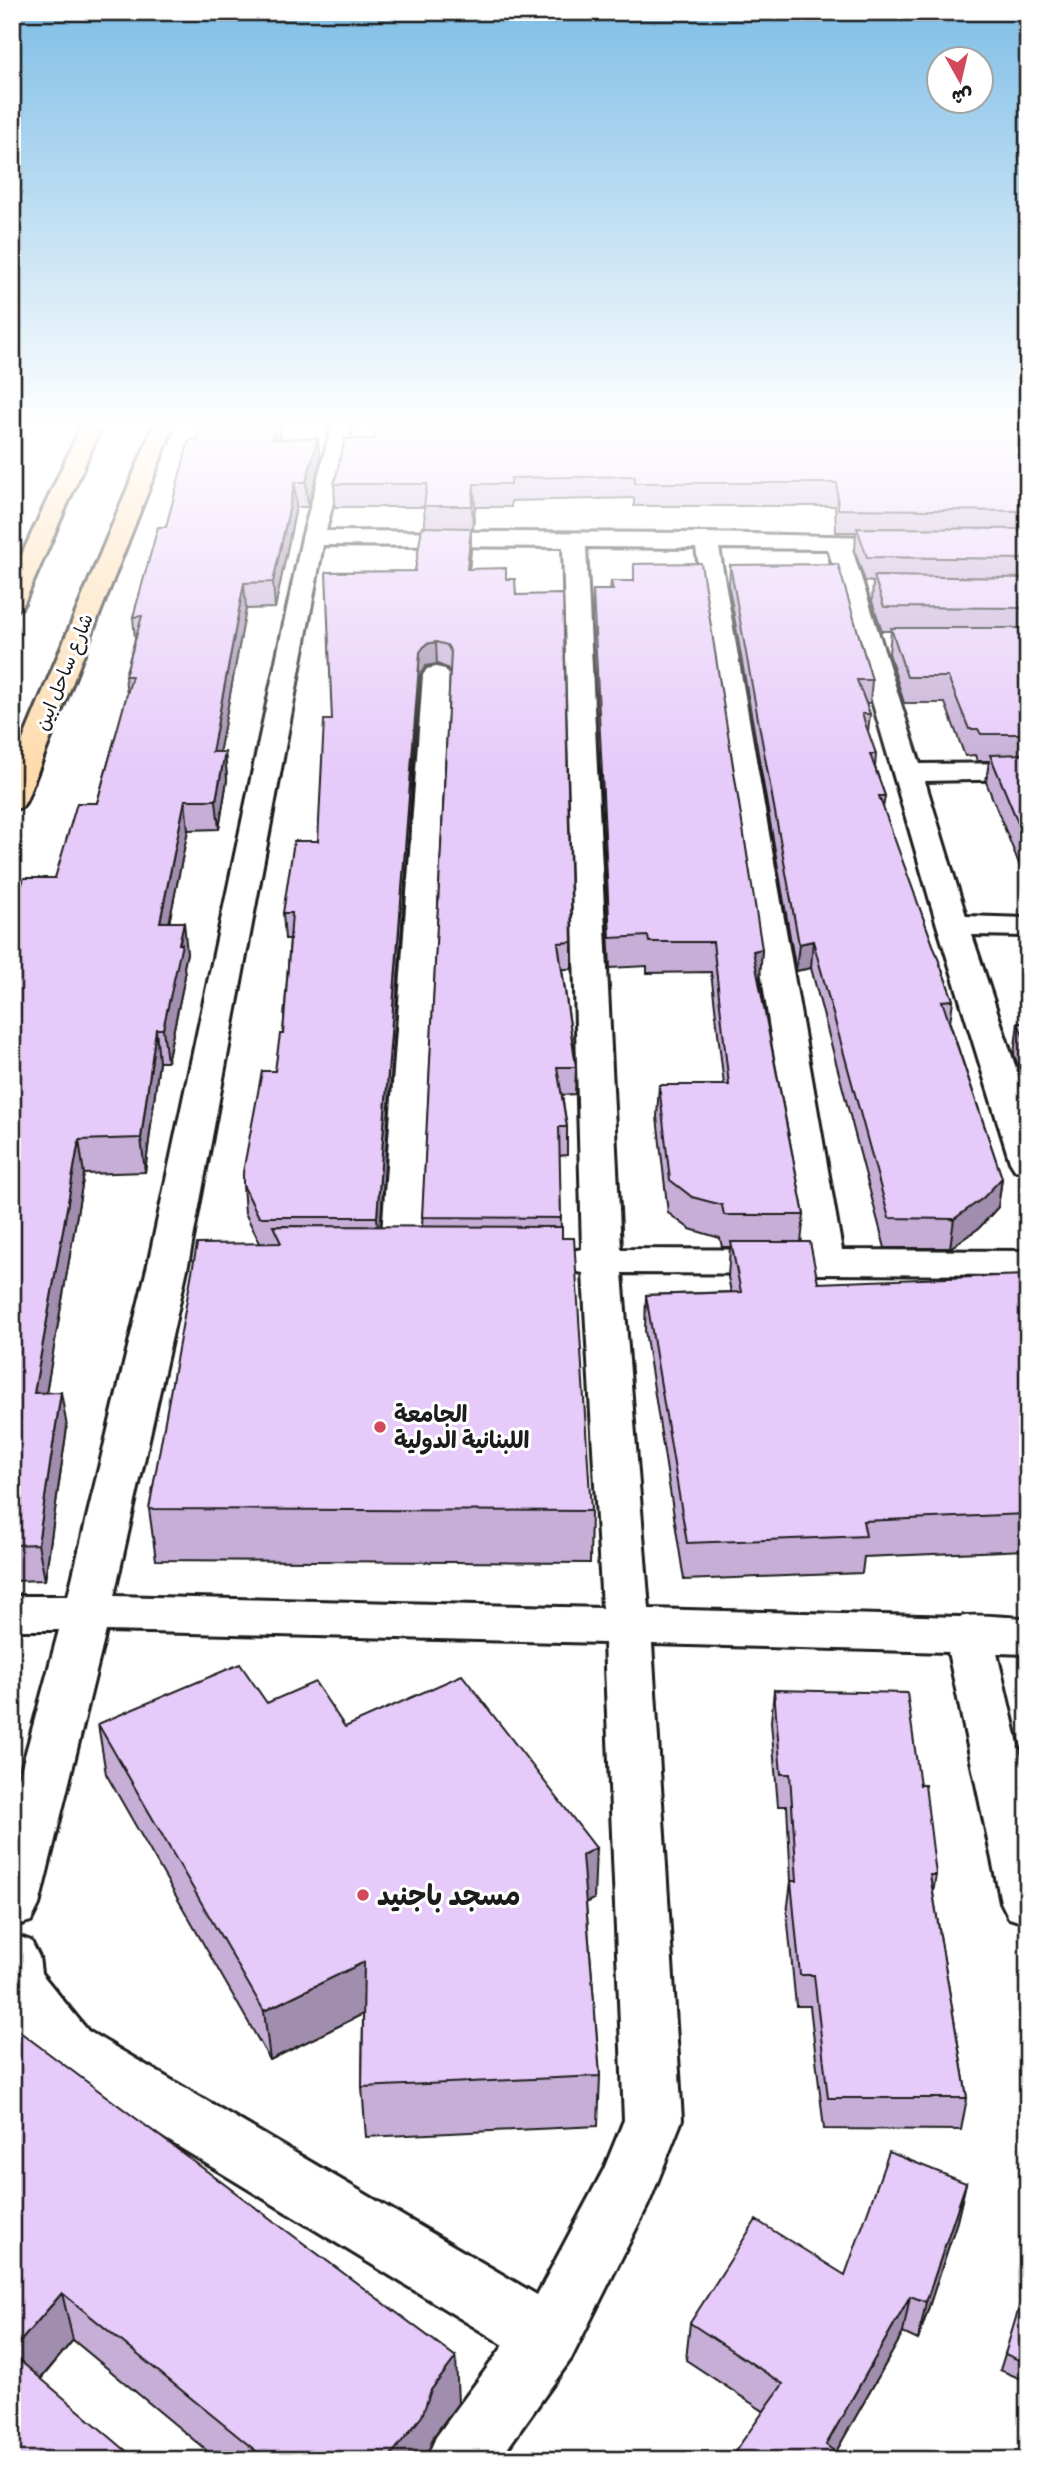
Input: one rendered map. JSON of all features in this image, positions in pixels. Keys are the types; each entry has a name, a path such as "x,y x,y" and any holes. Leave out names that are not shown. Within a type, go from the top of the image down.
{"highway":[{"path":"12,603 40,540"},
{"name":"شارع ساحل ابين","path":"12,801 117,540"}],"street":[{"path":"12,1905 87,1612 169,1260 313,540"},
{"path":"518,540 658,540"},
{"path":"706,540 825,1262"},
{"path":"722,540 933,543"},
{"path":"459,2460 549,2337 628,2183 653,2120 627,1627 602,1261 574,541"},
{"path":"838,543 866,591 884,642 909,773 953,925 1025,1141"},
{"path":"400,1261 436,675"},
{"path":"909,773 1028,771"},
{"path":"953,925 1028,927"},
{"path":"169,1260 210,1260"},
{"path":"359,1261 440,1261"},
{"path":"534,1261 1028,1263"},
{"path":"12,1614 87,1612 627,1627 968,1632 1028,1636"},
{"path":"968,1632 1028,1902"},
{"path":"12,1957 13,1981 68,2049 549,2337"}],"building":[{"path":"154,540 282,540 273,582 244,583 212,752 225,752 216,800 185,800 160,922 184,922 179,944 182,944 163,1029 156,1029 141,1138 79,1140 34,1393 61,1392 38,1544 12,1545 12,943 15,934 12,934 12,915 24,878 55,878 77,803 97,803 132,676 125,676 142,616 133,617"},
{"path":"420,540 470,540 467,569 506,568 506,579 515,579 516,595 563,594 572,942 558,943 576,1067 557,1067 567,1127 559,1127 561,1218 422,1217 451,652 447,645 436,642 426,644 420,652 377,1217 259,1217 243,1185 243,1172 262,1071 275,1071 280,1034 283,1034 292,913 283,913 294,841 318,841 324,720 332,720 326,572 415,571"},
{"path":"861,540 1028,540 1028,559 867,557"},
{"path":"701,563 762,949 753,951 804,1215 724,1215 722,1205 692,1197 670,1180 659,1085 729,1085 713,942 649,942 648,936 610,938 593,590 613,590 611,581 634,581 634,564"},
{"path":"838,564 872,680 857,680 870,714 862,714 876,754 870,754 885,796 879,796 953,1000 942,1001 1002,1178 983,1198 954,1219 889,1218 813,941 799,944 730,565"},
{"path":"874,576 1028,578 1028,608 884,607"},
{"path":"891,628 1028,628 1028,734 981,734 978,729 969,729 948,677 907,677"},
{"path":"1028,754 1028,847 990,755"},
{"path":"1018,1023 1028,1023 1028,1041 1024,1038"},
{"name":"الجامعة اللبنانية الدولية","path":"273,1226 562,1227 562,1238 574,1238 591,1511 149,1509 197,1244 281,1243"},
{"path":"731,1242 810,1242 818,1283 1026,1275 1028,1514 863,1521 866,1536 687,1543 646,1295 741,1292"},
{"path":"240,1664 267,1703 315,1682 345,1727 462,1675 596,1848 582,1855 600,2076 362,2087 364,1962 264,2011 98,1724"},
{"path":"774,1690 907,1693 920,1785 925,1785 936,1875 930,1875 967,2098 828,2098 814,1975 800,1975 791,1881 797,1881 790,1774 781,1774"},
{"path":"12,2026 456,2357 431,2390 422,2416 387,2460 267,2460 62,2293 12,2351"},
{"path":"889,2152 966,2183 926,2302 910,2296 826,2445 834,2451 829,2460 729,2460 783,2384 690,2323 756,2220 845,2275"},
{"path":"1024,2291 1028,2293 1028,2364 1005,2354"},
{"path":"12,2354 137,2460 12,2460"}],"place":[{"name":"الجامعة اللبنانية الدولية","path":"380,1427"},
{"name":"مسجد باجنيد","path":"363,1895"}]}
